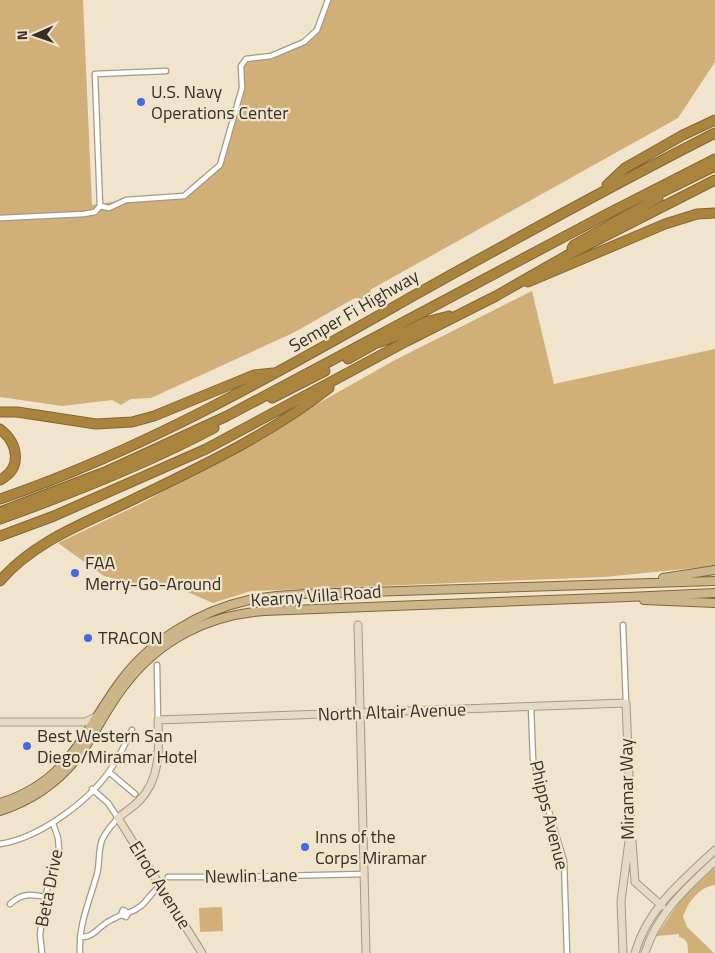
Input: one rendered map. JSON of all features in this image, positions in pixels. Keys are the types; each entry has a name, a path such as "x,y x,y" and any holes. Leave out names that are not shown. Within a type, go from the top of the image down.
{"highway":[{"path":"598,194 625,168 683,135 715,120"},
{"name":"Semper Fi Highway","path":"0,499 44,484 105,458 232,398 531,229 715,133"},
{"path":"0,512 105,472 227,416 606,214 715,159"},
{"path":"0,519 43,504 182,444 377,343 602,222 715,166"},
{"path":"0,536 54,516 190,456 496,296 566,256 715,180"},
{"path":"566,256 574,245 660,196 670,188"},
{"path":"496,296 666,224 697,214 715,213"},
{"path":"377,343 425,322 443,317 458,316"},
{"path":"0,412 17,412 96,424 132,422 154,416 254,375 279,372"},
{"path":"0,580 12,567 39,546 220,456 302,409 349,372"},
{"path":"0,429 10,438 14,445 16,458 7,476 0,480"}],"main road":[{"path":"656,582 661,578 715,570"},
{"name":"Kearny Villa Road","path":"0,803 42,783 64,764 83,740 125,676 162,640 199,618 233,604 276,596 305,594 715,581"},
{"name":"Kearny Villa Road","path":"0,811 32,797 65,772 85,748 124,685 150,658 176,637 214,620 238,614 264,611 628,598 715,593"},
{"path":"628,598 715,603"}],"street":[{"path":"100,206 109,208 126,200 184,196 220,165 242,88 241,66 246,59 271,56 304,42 317,30 328,0"},
{"path":"0,218 95,212 100,206 95,74 166,71"},
{"name":"Miramar Way","path":"623,625 631,826 621,901 623,953"},
{"path":"358,626 366,953"},
{"path":"80,953 80,937 91,890 97,875 99,865 98,854 102,840 108,829 118,818 140,801 153,779 158,758 156,665"},
{"name":"North Altair Avenue","path":"158,720 626,703"},
{"name":"Phipps Avenue","path":"531,707 533,759 564,860 567,953"},
{"path":"0,722 85,722 98,716"},
{"path":"64,722 83,728 85,735 83,740"},
{"path":"0,844 32,833 53,823 72,809 109,772 132,730"},
{"path":"109,772 135,794"},
{"path":"92,789 108,803 118,818"},
{"name":"Elrod Avenue","path":"118,818 202,953"},
{"name":"Beta Drive","path":"42,953 40,935 45,897 59,850 58,838 53,823"},
{"path":"631,826 635,882 667,910"},
{"path":"635,953 650,920 660,904 715,850"},
{"path":"645,953 649,942 673,902 715,861"},
{"name":"Newlin Lane","path":"168,877 236,878 365,874"},
{"path":"80,937 94,935 108,921 121,915 123,910 128,913 144,905 160,886"},
{"path":"10,904 22,895 45,897"}],"shaded area":[{"path":"0,0 83,0 92,205 126,200 184,196 220,165 242,88 240,73 246,59 295,47 311,37 317,30 328,0 715,0 715,62 678,118 370,290 374,301 355,298 293,333 151,398 131,399 121,405 112,400 62,406 0,397"},
{"path":"532,291 554,384 715,349 715,566 604,577 251,591 213,603 183,590 153,588 104,576 58,543 144,502 393,361"},
{"path":"715,867 715,885 709,886 695,896 683,917 687,927 714,953 688,953 687,943 679,937 679,934 656,936 680,901"},
{"path":"222,907 223,931 200,932 199,908"}],"place":[{"name":"U.S. Navy Operations Center","path":"141,102"},
{"name":"FAA Merry-Go-Around","path":"75,573"},
{"name":"TRACON","path":"88,638"},
{"name":"Best Western San Diego/Miramar Hotel","path":"27,746"},
{"name":"Inns of the Corps Miramar","path":"305,847"}]}
